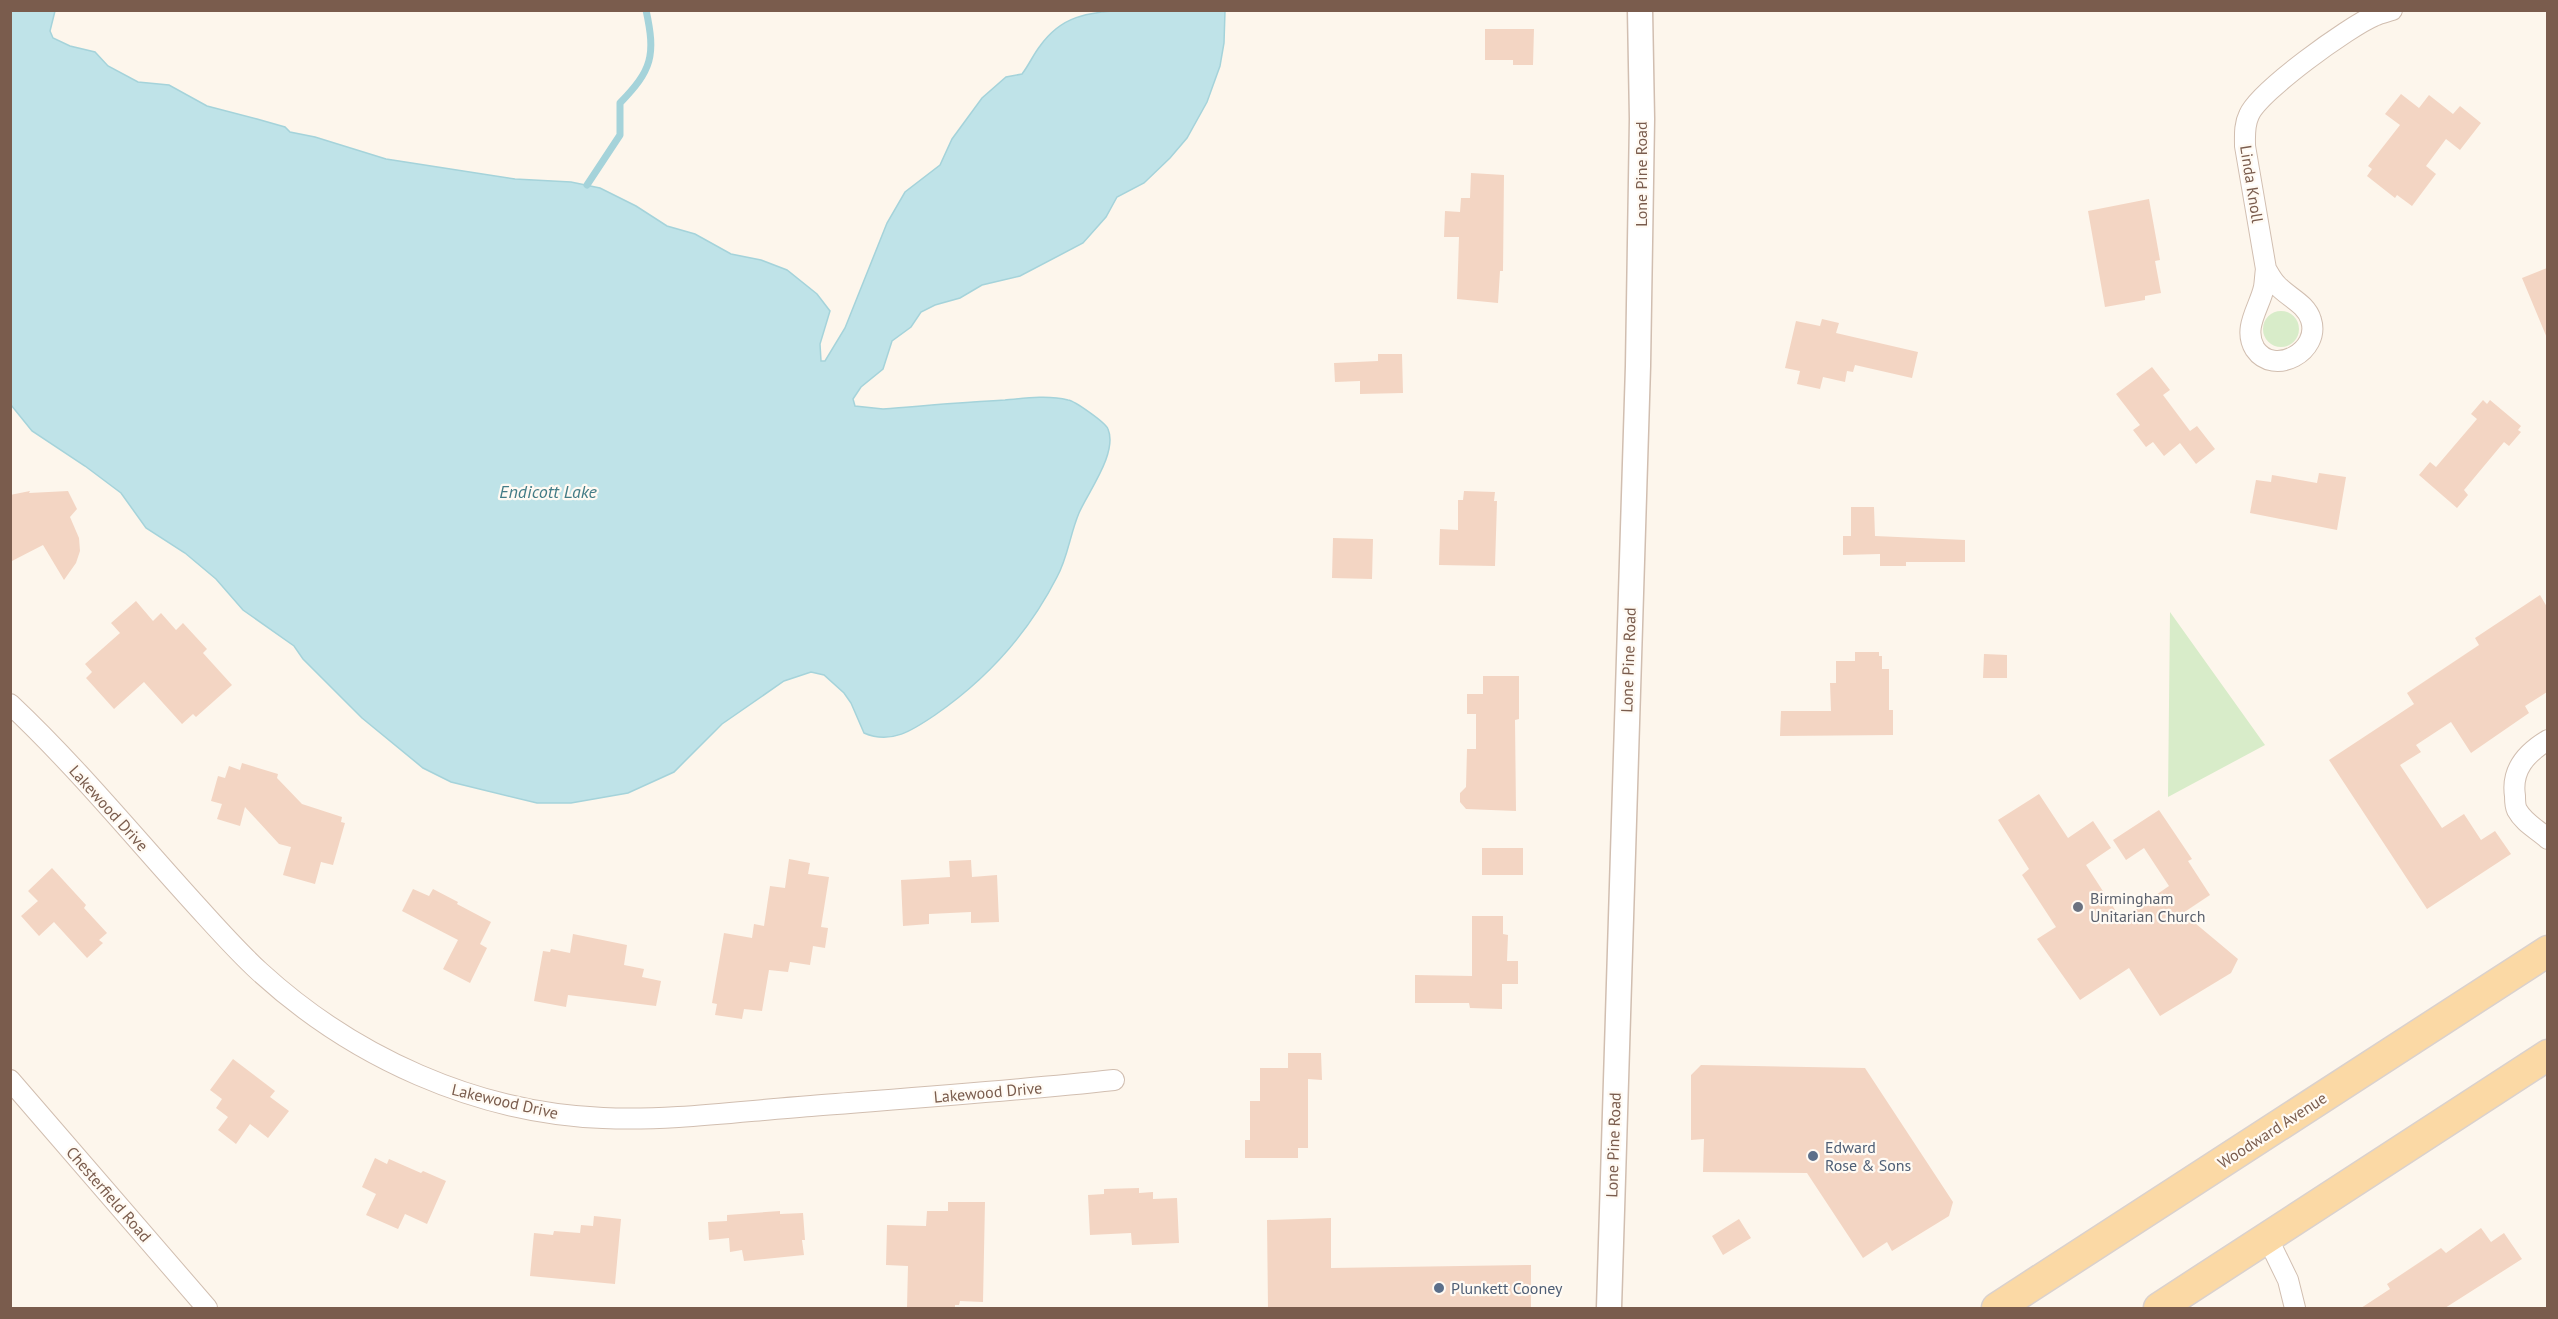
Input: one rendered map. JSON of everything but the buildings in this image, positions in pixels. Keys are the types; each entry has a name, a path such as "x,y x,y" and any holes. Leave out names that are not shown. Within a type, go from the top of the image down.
{"main road":[{"name":"Woodward Avenue","path":"1997,1308 2547,951"},
{"path":"2159,1308 2547,1056"}],"street":[{"name":"Lone Pine Road","path":"1609,1308 1639,344 1642,119 1640,10"},
{"name":"Linda Knoll","path":"2266,269 2247,163 2245,127 2249,114 2256,102 2270,88 2378,12"},
{"name":"Lakewood Drive","path":"10,704 57,750 259,971 316,1018 358,1045 450,1088 534,1110 601,1118 646,1119 1029,1089 1113,1080"},
{"path":"2547,740 2530,752 2517,769 2514,791 2516,809 2547,839"},
{"name":"Chesterfield Road","path":"10,1080 207,1308"},
{"path":"2267,1237 2288,1280 2295,1308"}],"green space":[{"path":"2281,311 2294,316 2299,329 2294,342 2281,347 2268,342 2263,329 2268,316"},
{"path":"2170,612 2265,745 2168,797"}],"water":[{"name":"Endicott Lake","path":"1125,10 1225,11 1224,43 1220,66 1207,102 1187,138 1144,183 1117,197 1106,217 1083,243 1020,276 982,285 960,298 935,305 921,312 911,327 892,341 883,369 861,387 853,399 855,406 883,409 1045,397 1061,398 1072,401 1096,417 1108,429 1110,439 1106,461 1079,513 1061,569 1033,618 1005,654 972,686 918,726 893,737 864,733 844,693 824,675 811,672 784,681 722,724 674,772 628,793 571,803 537,803 451,782 423,768 362,718 303,659 294,646 243,610 216,579 185,553 146,528 121,493 32,431 11,405 11,11 55,11 50,31 53,38 70,46 95,52 108,66 138,82 169,85 207,106 285,127 290,132 315,137 386,159 515,179 571,182 600,188 636,206 667,226 695,234 731,254 761,260 787,270 817,294 830,311 820,344 821,361 825,361 845,328 887,223 905,192 940,165 952,139 982,98 1006,77 1022,74 1038,49 1058,27 1088,14"}],"waterway":[{"path":"587,185 620,135 620,103 639,81 649,61 651,39 646,10"}],"place":[{"name":"Birmingham Unitarian Church","path":"2078,907"},
{"name":"Edward Rose & Sons","path":"1813,1156"},
{"name":"Plunkett Cooney","path":"1439,1288"}]}
